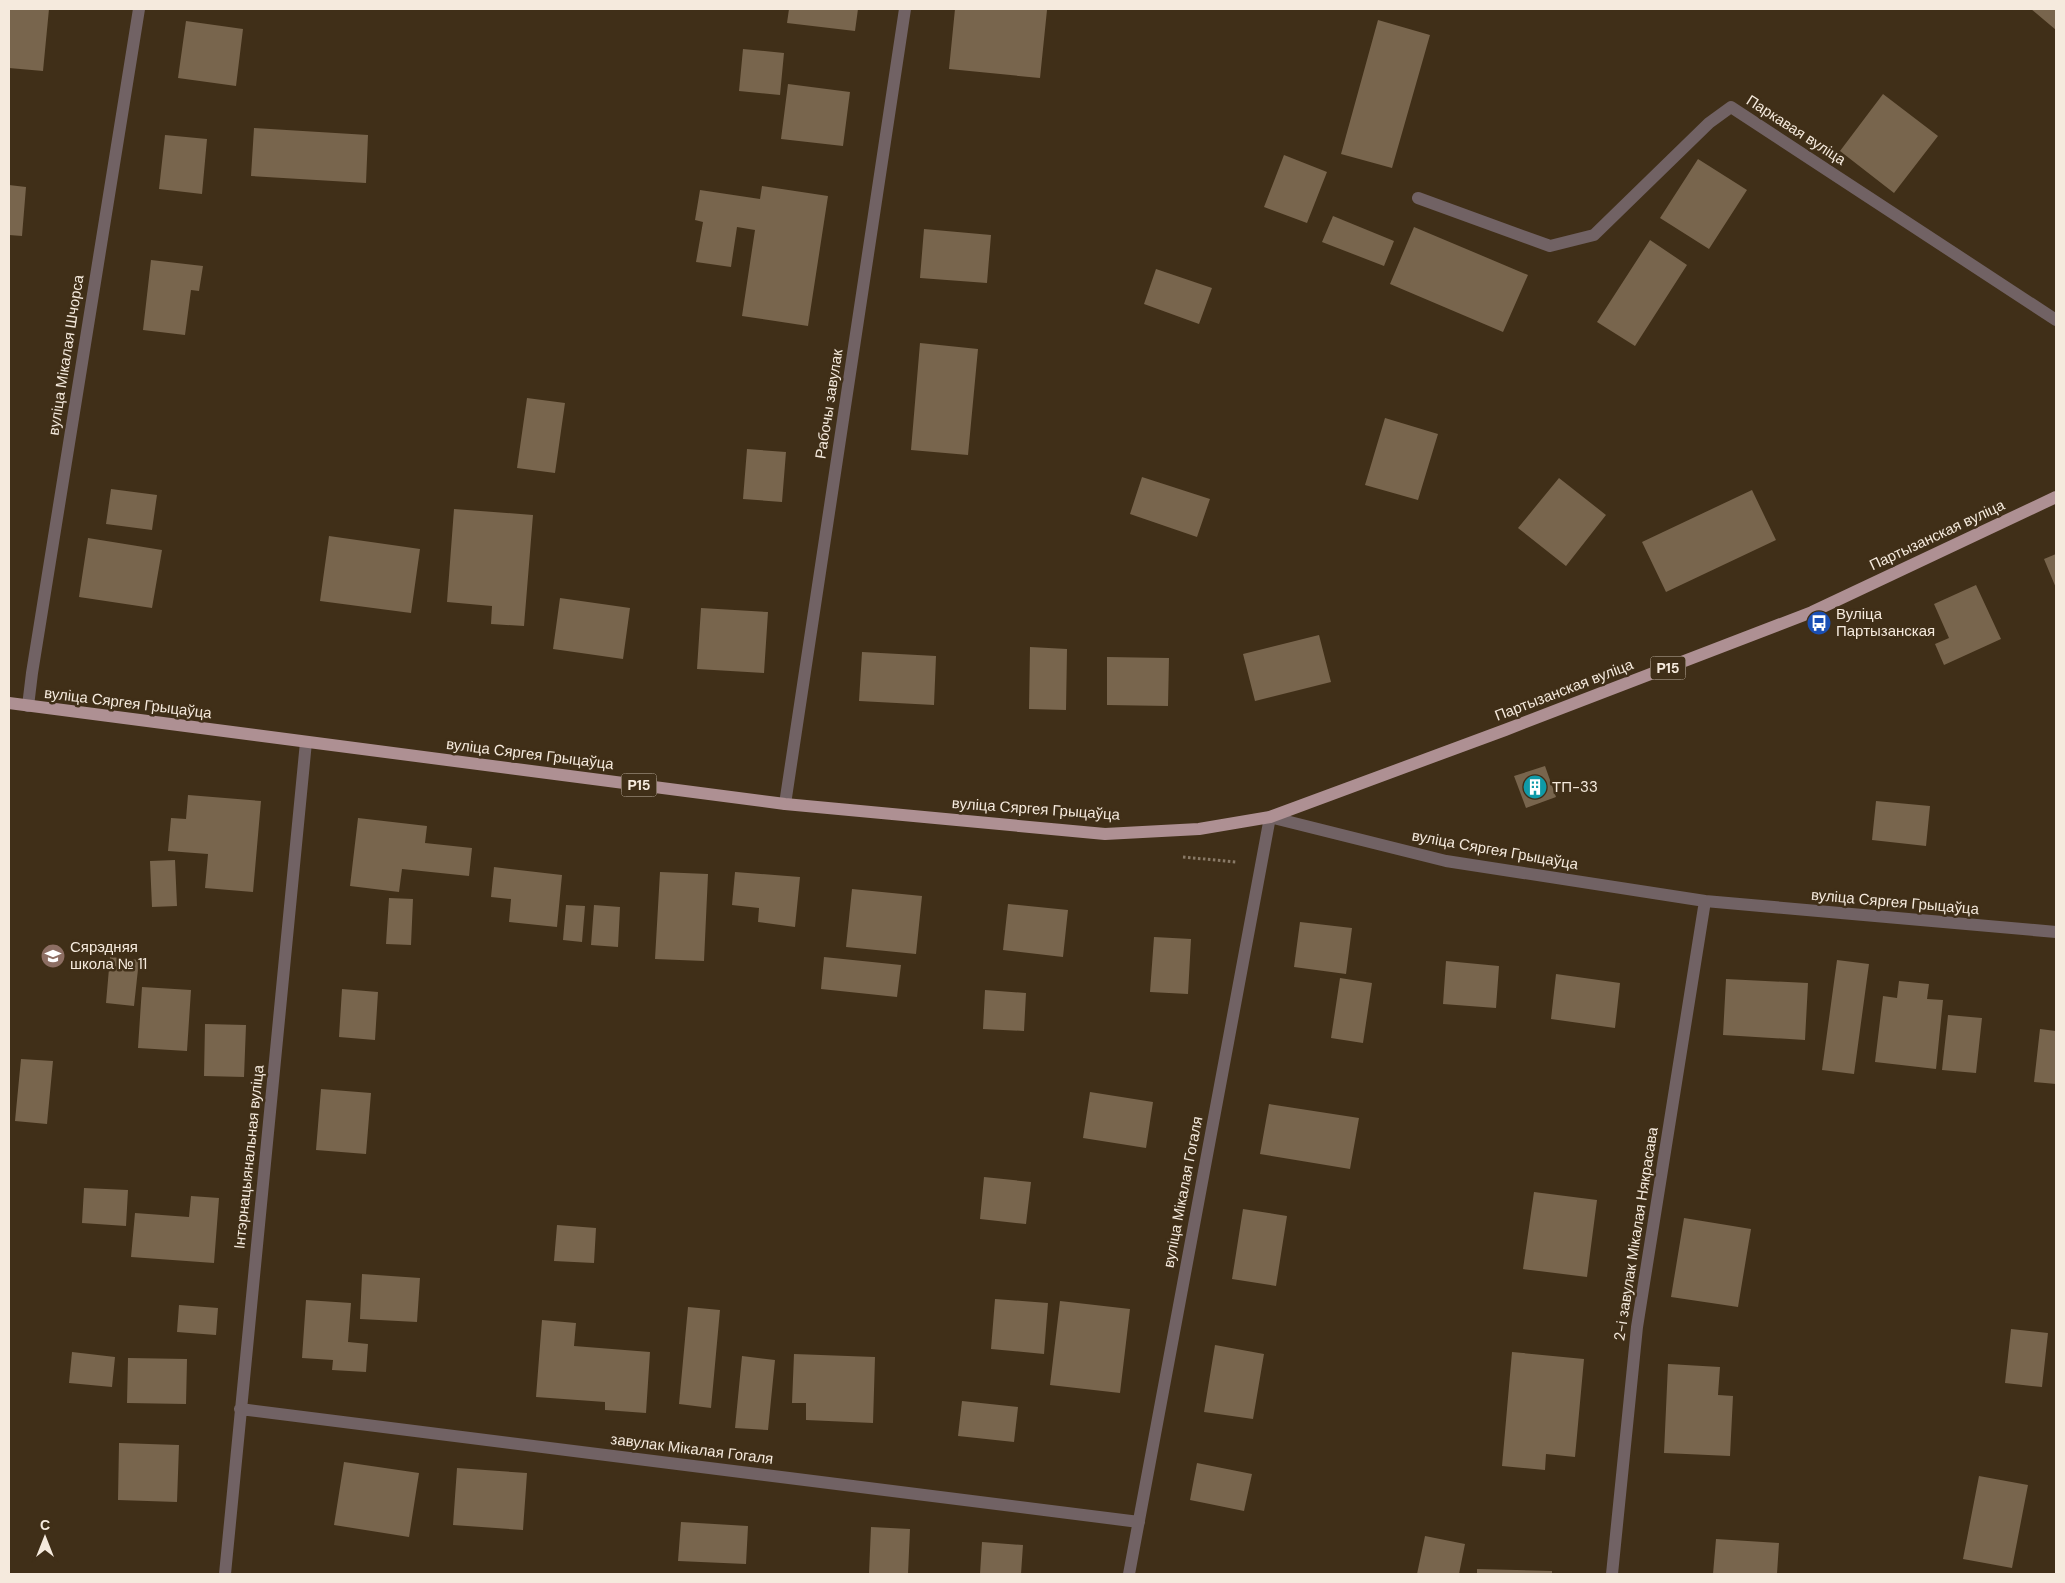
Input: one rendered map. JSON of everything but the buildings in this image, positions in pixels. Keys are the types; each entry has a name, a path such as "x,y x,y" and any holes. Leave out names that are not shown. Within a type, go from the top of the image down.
{"main road":[{"name":"Партызанская вуліца","path":"1270,816 1505,730 1812,612 2056,497"},
{"name":"вуліца Сяргея Грыцаўца","path":"9,703 785,804 1105,834 1199,829 1270,816"}],"street":[{"name":"вуліца Мікалая Шчорса","path":"28,706 139,9"},
{"name":"Рабочы завулак","path":"785,804 905,9"},
{"name":"Паркавая вуліца","path":"1418,198 1550,246 1594,234 1708,123 1731,107 2056,320"},
{"name":"Інтэрнацыянальная вуліца","path":"225,1574 306,742"},
{"name":"вуліца Сяргея Грыцаўца","path":"1270,816 1446,861 1706,901 2056,932"},
{"name":"вуліца Мікалая Гогаля","path":"1129,1574 1270,816"},
{"name":"2-і завулак Мікалая Някрасава","path":"1612,1574 1637,1327 1706,901"},
{"name":"завулак Мікалая Гогаля","path":"240,1409 1139,1522"}],"place":[{"name":"Вуліца Партызанская","path":"1819,623"},
{"name":"ТП-33","path":"1535,787"},
{"name":"Сярэдняя школа № 11","path":"53,956"}]}
